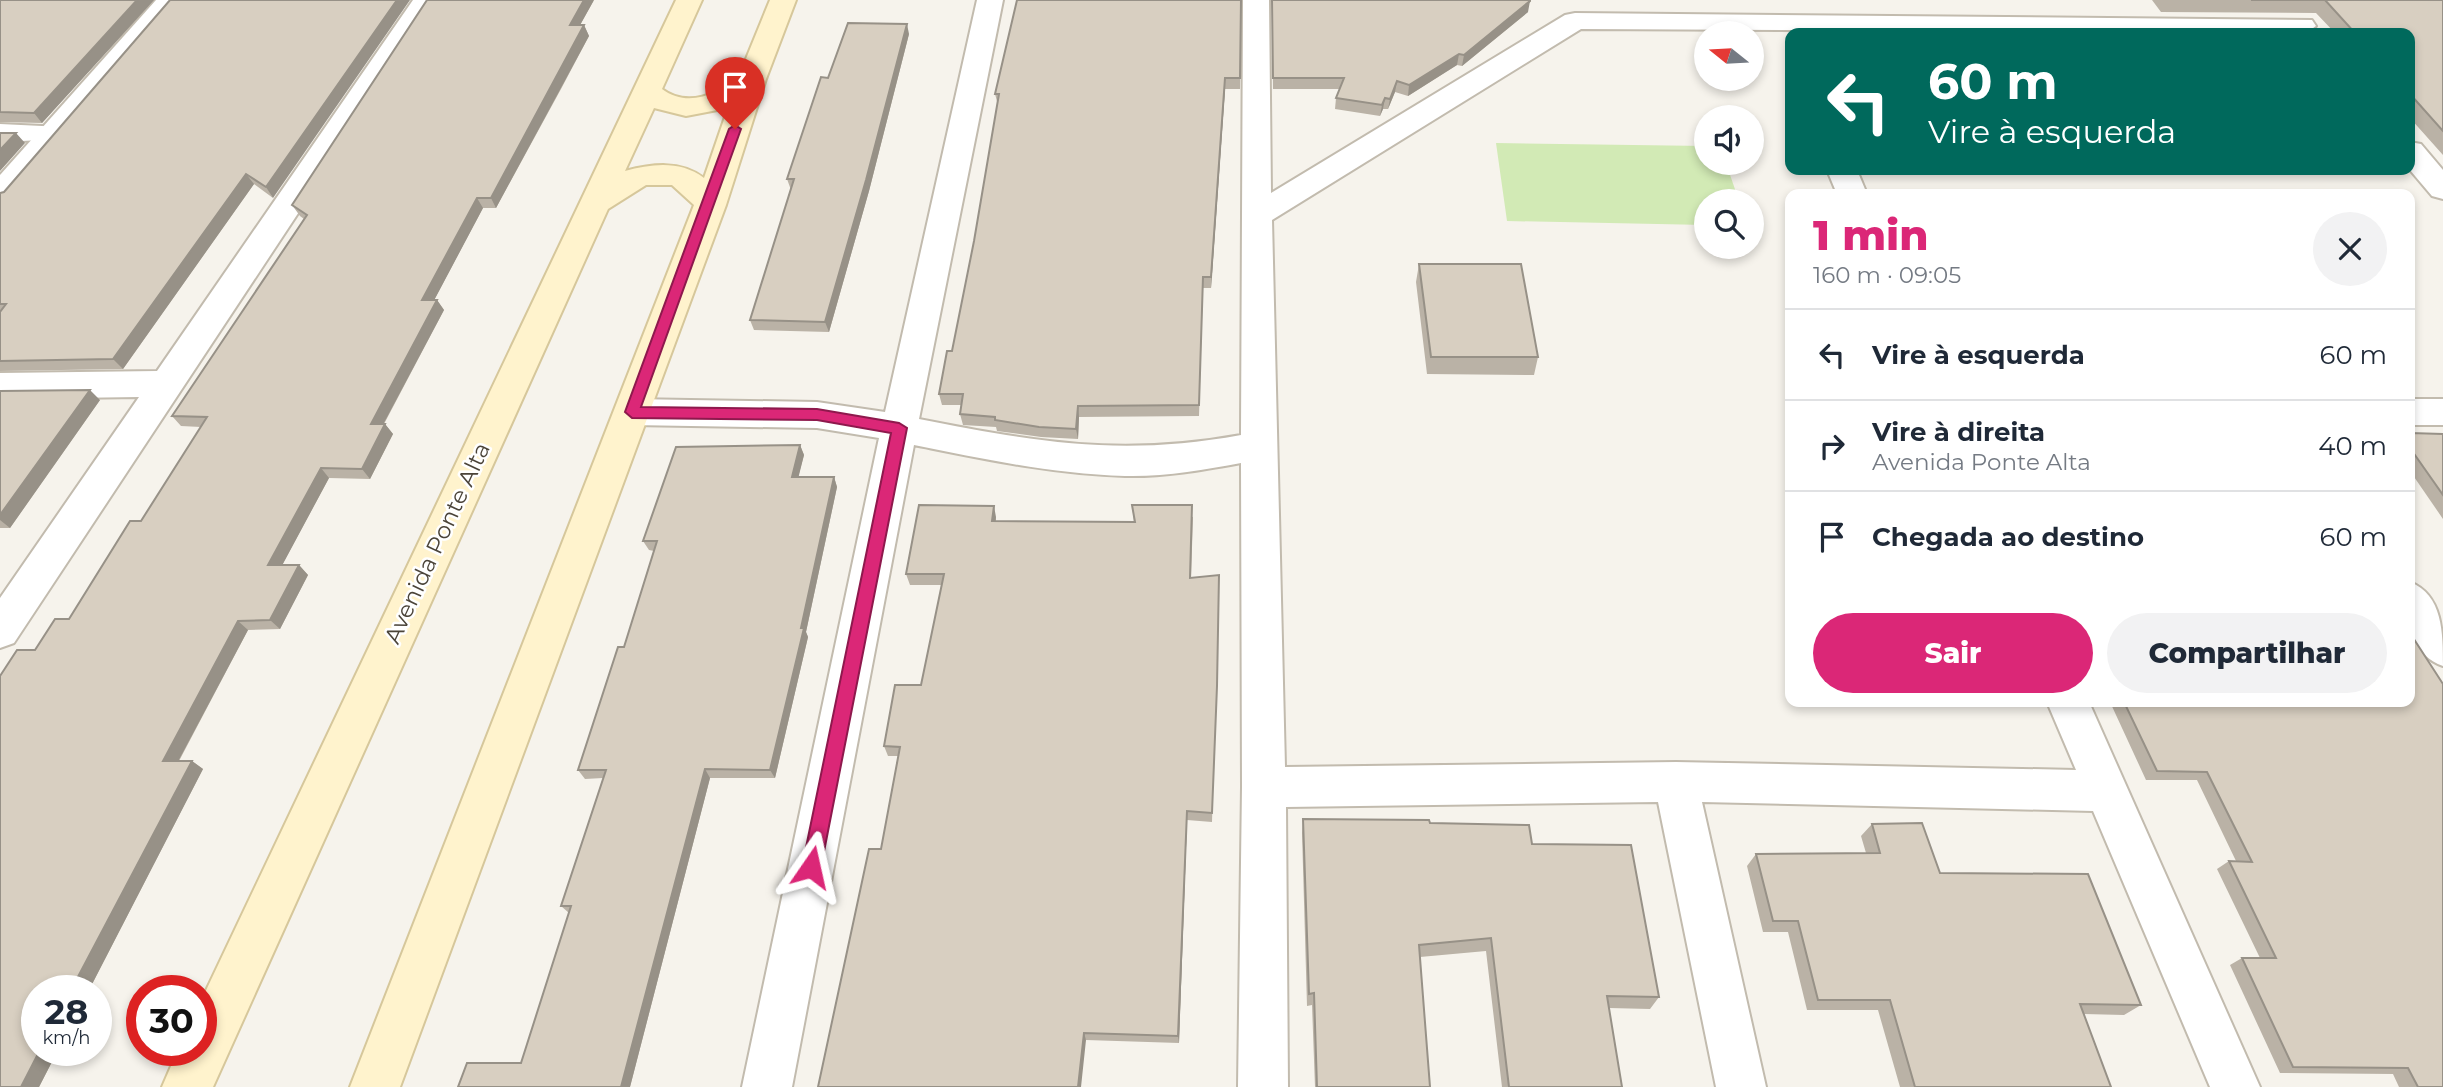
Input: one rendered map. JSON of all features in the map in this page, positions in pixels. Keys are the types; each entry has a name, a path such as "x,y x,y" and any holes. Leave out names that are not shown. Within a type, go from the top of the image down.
{"main road":[{"name":"Avenida Ponte Alta","path":"187,1087 689,0"},
{"path":"375,1087 710,205 752,79 783,0"},
{"path":"647,91 655,99 670,105 708,105 742,90 752,79"},
{"path":"594,205 609,189 660,174 683,178 698,189 710,205"}],"street":[{"path":"0,194 170,0"},
{"path":"0,631 426,0"},
{"path":"767,1087 899,428 990,0"},
{"path":"1256,0 1258,446 1264,786 1263,1087"},
{"path":"2279,0 2303,28"},
{"path":"1256,216 1573,10 1785,37"},
{"path":"0,132 53,133"},
{"path":"2415,157 2443,189"},
{"path":"0,387 165,384"},
{"path":"632,412 817,415 1034,455 1126,462 1186,459 1258,446"},
{"path":"2415,412 2443,412"},
{"path":"2415,606 2443,649"},
{"path":"2070,707 2235,1087"},
{"path":"1264,786 1676,782 2106,791"},
{"path":"1676,782 1741,1087"}],"green space":[{"path":"1496,143 1694,146 1694,175 1730,175 1735,189 1694,189 1694,225 1507,221"}],"building":[{"path":"0,0 137,0 34,113 0,112"},
{"path":"170,0 397,0 266,187 246,174 113,359 0,361 0,312 6,304 0,304 0,193 4,192"},
{"path":"427,0 584,0 570,25 584,25 491,198 477,198 422,300 437,300 371,424 385,424 362,469 321,468 268,565 299,565 270,620 238,621 163,761 192,761 79,975 21,975 21,1066 32,1066 21,1087 0,1087 0,676 17,650 35,650 55,619 69,619 130,521 141,521 207,417 172,416 307,215 292,205"},
{"path":"1017,0 1241,0 1240,78 1225,78 1211,277 1203,277 1199,405 1078,406 1076,429 1039,427 995,420 995,417 960,414 963,394 939,394 947,351 952,351 974,241 999,94 995,94"},
{"path":"1272,0 1530,1 1464,55 1459,54 1409,85 1397,81 1390,99 1385,98 1382,105 1336,98 1344,78 1273,78"},
{"path":"2325,0 2443,0 2443,131 2415,100 2415,28 2350,28"},
{"path":"848,23 907,24 825,322 750,320 794,179 787,179 821,77 828,78"},
{"path":"0,133 16,133 0,150"},
{"path":"1419,264 1521,264 1538,357 1431,357"},
{"path":"90,390 0,515 0,391"},
{"path":"2415,433 2443,434 2443,495 2415,455"},
{"path":"800,445 792,477 834,477 801,628 804,628 770,770 705,769 621,1087 458,1087 467,1063 521,1063 571,906 561,906 606,770 578,770 618,647 624,647 657,541 643,541 676,447"},
{"path":"919,505 994,506 992,521 1135,522 1132,505 1192,505 1190,578 1219,575 1212,813 1187,811 1178,1036 1084,1033 1078,1087 818,1087 869,849 881,849 900,747 884,746 895,685 921,685 944,574 906,574"},
{"path":"2415,641 2443,684 2443,1087 2418,1087 2408,1068 2293,1067 2242,958 2276,958 2229,861 2252,862 2207,772 2157,771 2126,707 2415,707"},
{"path":"1303,819 1429,820 1430,823 1529,825 1532,844 1631,845 1659,997 1607,996 1622,1087 1509,1087 1491,938 1419,945 1430,1087 1317,1087 1314,993 1309,994"},
{"path":"1922,823 1940,873 2088,874 2141,1005 2080,1004 2111,1087 1915,1087 1890,1000 1818,1000 1798,921 1773,921 1756,854 1880,853 1872,824"}],"route":[{"path":"735,129 710,205 632,412 817,415 899,428 811,867"}]}
